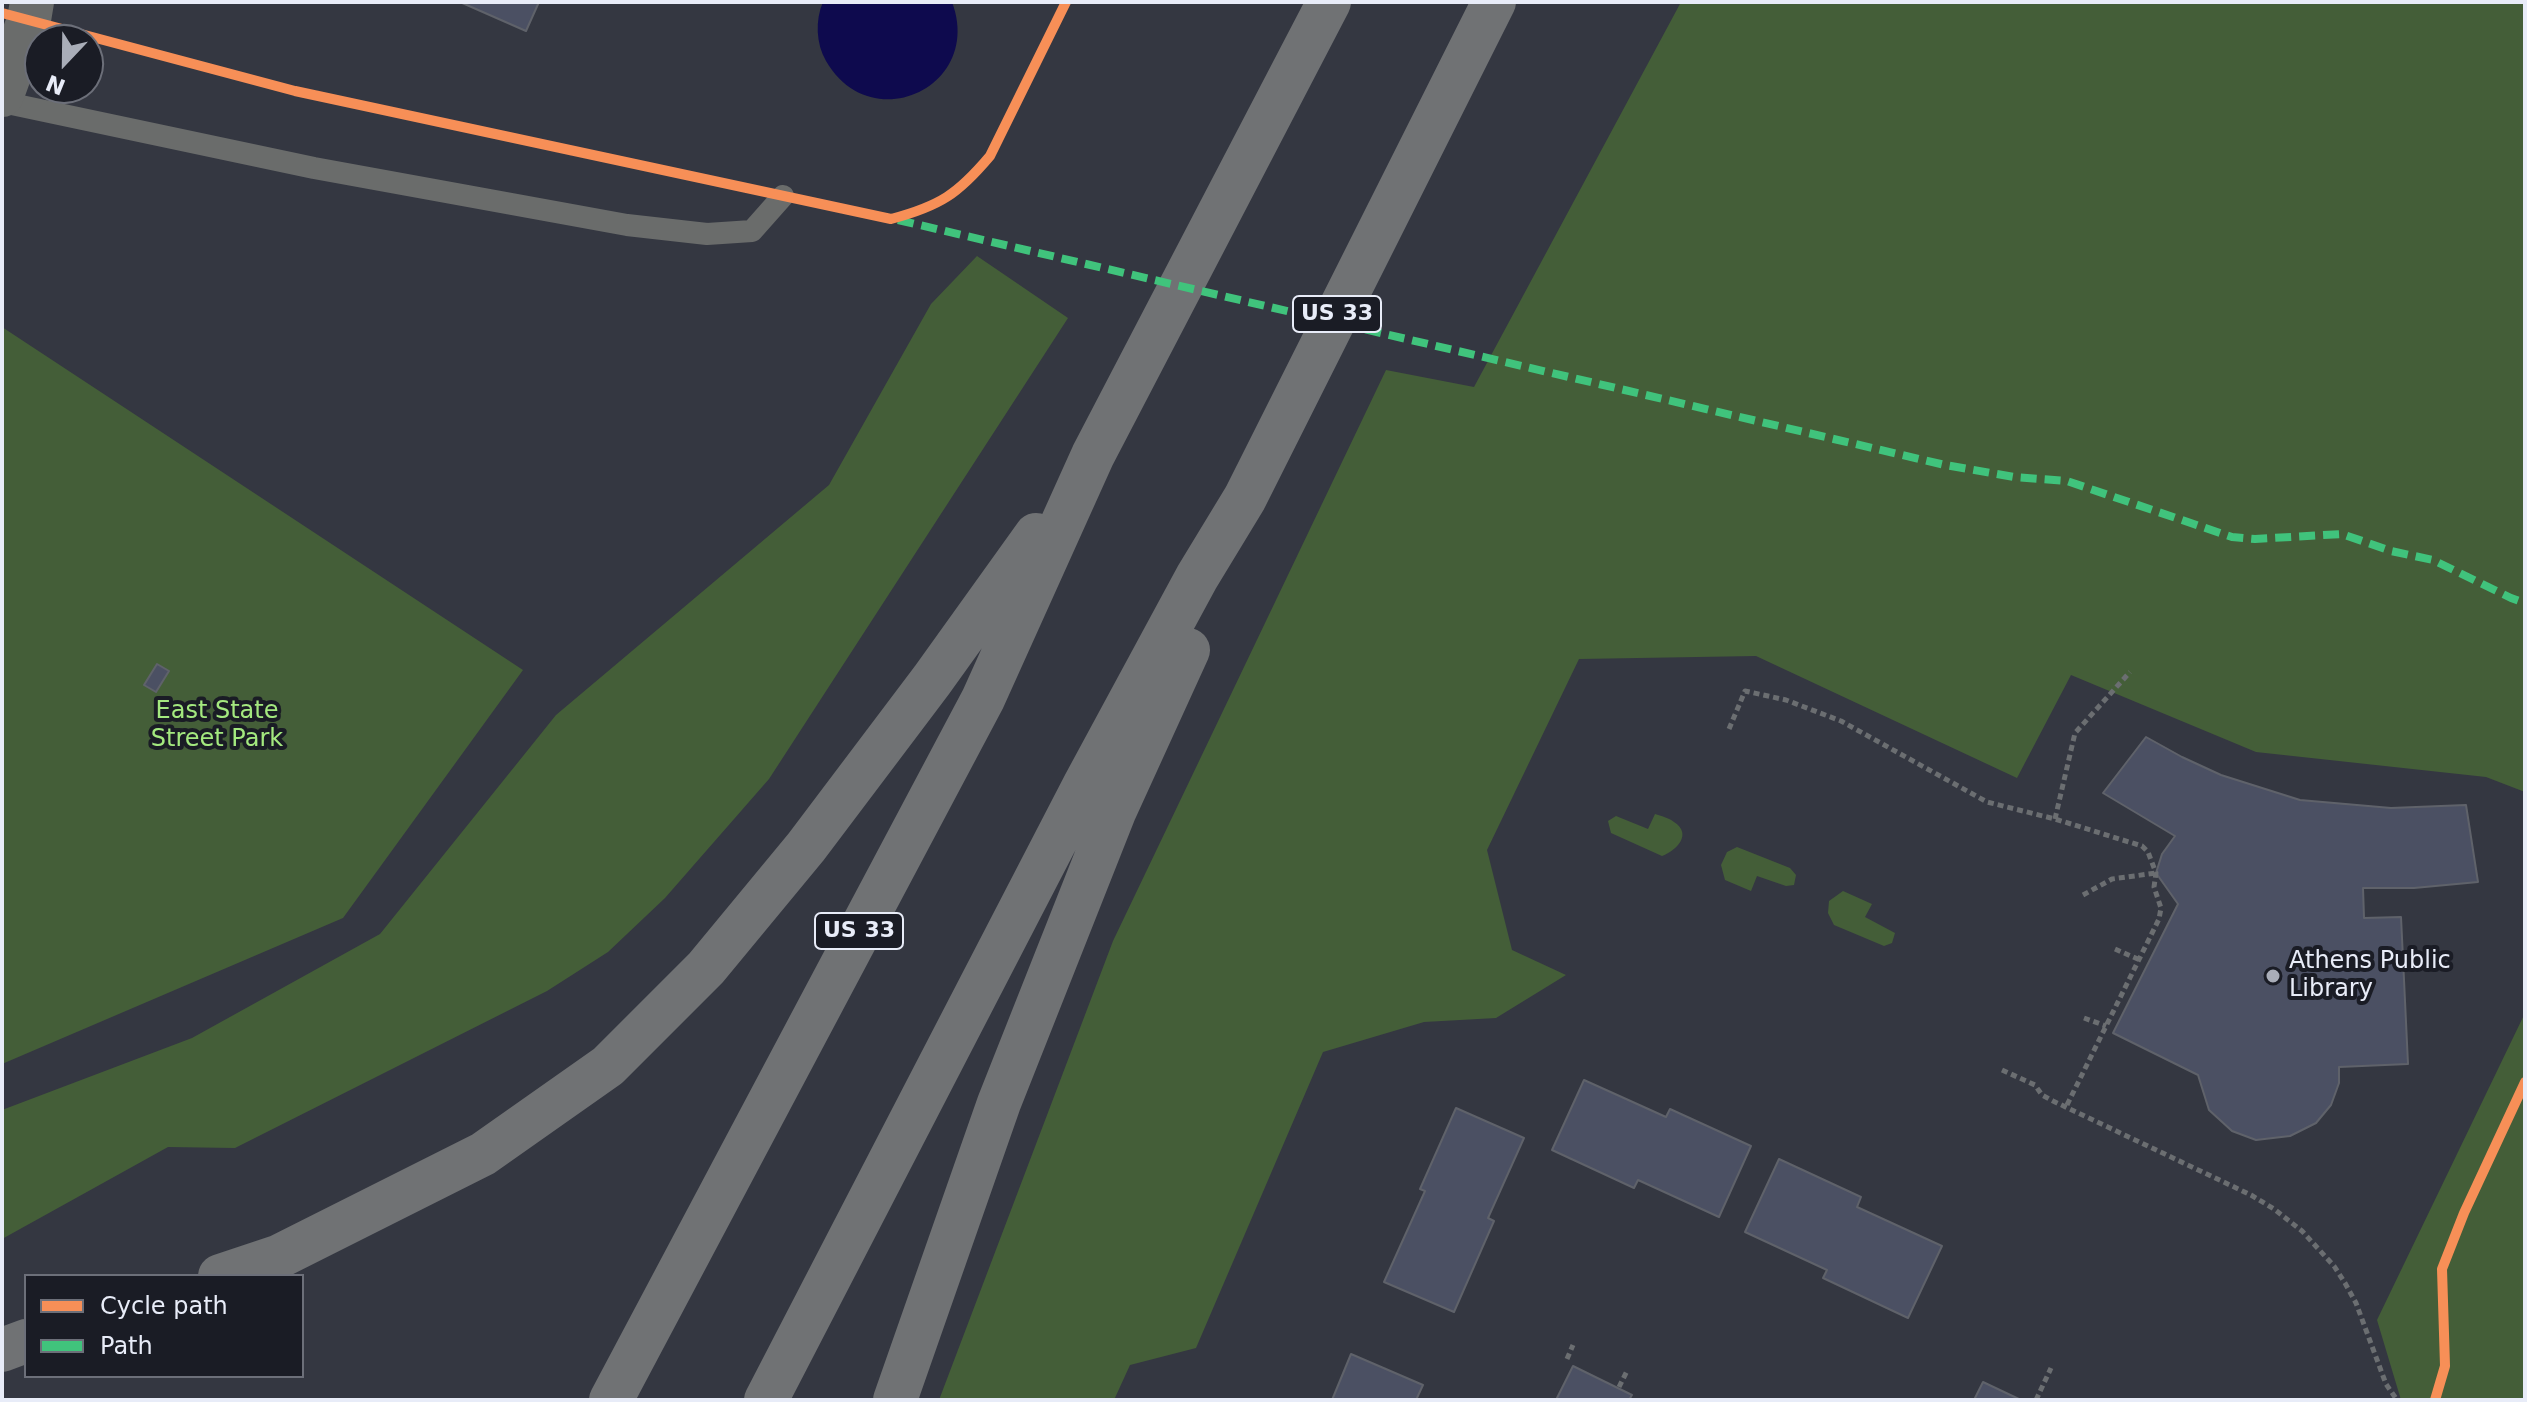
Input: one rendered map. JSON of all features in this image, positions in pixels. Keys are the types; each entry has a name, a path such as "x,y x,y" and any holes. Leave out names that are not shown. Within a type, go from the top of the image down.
{"highway":[{"name":"US 33","path":"611,1400 983,699 1093,455 1329,2"},
{"name":"US 33","path":"766,1400 1085,784 1197,577 1248,492 1494,2"},
{"path":"226,1274 280,1256 483,1154 608,1066 706,968 806,847 932,680 1093,455"},
{"path":"895,1400 999,1103 1115,810 1217,583 1248,492"},
{"path":"2,1350 24,1342"}],"street":[{"path":"2,95 29,20 32,2"}],"lane":[{"path":"2,102 314,168 627,225 707,234 752,231 783,196"}],"path":[{"path":"2055,819 2075,733 2130,672"},
{"path":"1729,729 1745,691 1786,700 1841,721 1987,802 2142,846 2148,852 2156,873 2154,887 2161,908 2159,919 2066,1107"},
{"path":"2083,895 2112,879 2156,873"},
{"path":"2115,949 2140,960"},
{"path":"2084,1018 2106,1026"},
{"path":"2002,1070 2030,1083 2042,1095 2251,1195 2302,1231 2345,1283 2356,1303 2386,1384 2397,1400"},
{"path":"1567,1359 1573,1345"},
{"path":"2036,1400 2051,1368"},
{"path":"1619,1387 1627,1371"}],"green space":[{"path":"1681,2 2525,2 2525,792 2486,777 2256,752 2071,675 2017,778 1756,656 1579,659 1487,850 1512,950 1566,975 1496,1018 1424,1022 1323,1052 1196,1348 1130,1365 1114,1400 939,1400 1113,941 1386,370 1474,387"},
{"path":"977,256 1068,318 769,779 665,898 608,952 547,991 235,1148 168,1147 2,1239 2,1110 192,1038 380,934 556,715 829,485 931,304"},
{"name":"East State Street Park","path":"2,327 523,670 343,918 2,1064"},
{"path":"1655,814 1672,821 1682,832 1677,846 1662,856 1611,833 1608,821 1616,816 1648,829"},
{"path":"1737,847 1790,868 1796,875 1794,885 1786,886 1757,876 1751,891 1725,880 1721,865 1727,852"},
{"path":"1843,891 1872,904 1865,917 1895,933 1892,943 1884,946 1834,925 1828,913 1829,901"},
{"path":"2525,1013 2525,1400 2401,1400 2377,1320"}],"shaded area":[{"path":"823,2 952,2 958,32 952,58 938,79 918,93 894,99 869,97 846,84 826,61 819,40 818,24"}],"building":[{"path":"460,2 539,2 526,31"},
{"path":"157,664 169,671 156,692 144,685"},
{"name":"Athens Public Library","path":"2146,737 2221,775 2300,800 2391,808 2466,805 2478,882 2414,888 2363,888 2364,918 2401,917 2408,1064 2339,1067 2339,1083 2331,1105 2316,1123 2290,1136 2256,1140 2232,1131 2209,1110 2198,1075 2113,1033 2178,904 2156,873 2162,854 2175,836 2103,793"},
{"path":"1584,1080 1666,1117 1670,1109 1751,1146 1719,1217 1638,1180 1634,1188 1552,1150"},
{"path":"1456,1108 1524,1138 1488,1218 1494,1221 1454,1312 1384,1282 1425,1191 1420,1189"},
{"path":"1779,1159 1861,1197 1857,1207 1942,1246 1908,1318 1823,1278 1827,1270 1745,1232"},
{"path":"1351,1354 1423,1385 1416,1400 1332,1400"},
{"path":"1573,1366 1632,1395 1629,1400 1556,1400"},
{"path":"1983,1382 2021,1400 1974,1400"}],"marked path":[{"path":"898,220 1945,465 2014,477 2067,481 2232,537 2255,539 2342,534 2391,551 2433,560 2525,603"}],"cycle path":[{"path":"2,13 295,91 891,219 947,197 990,156 1066,2"},
{"path":"2435,1400 2445,1366 2442,1269 2464,1213 2525,1082"}],"place":[{"name":"Athens Public Library","path":"2273,976"}]}
